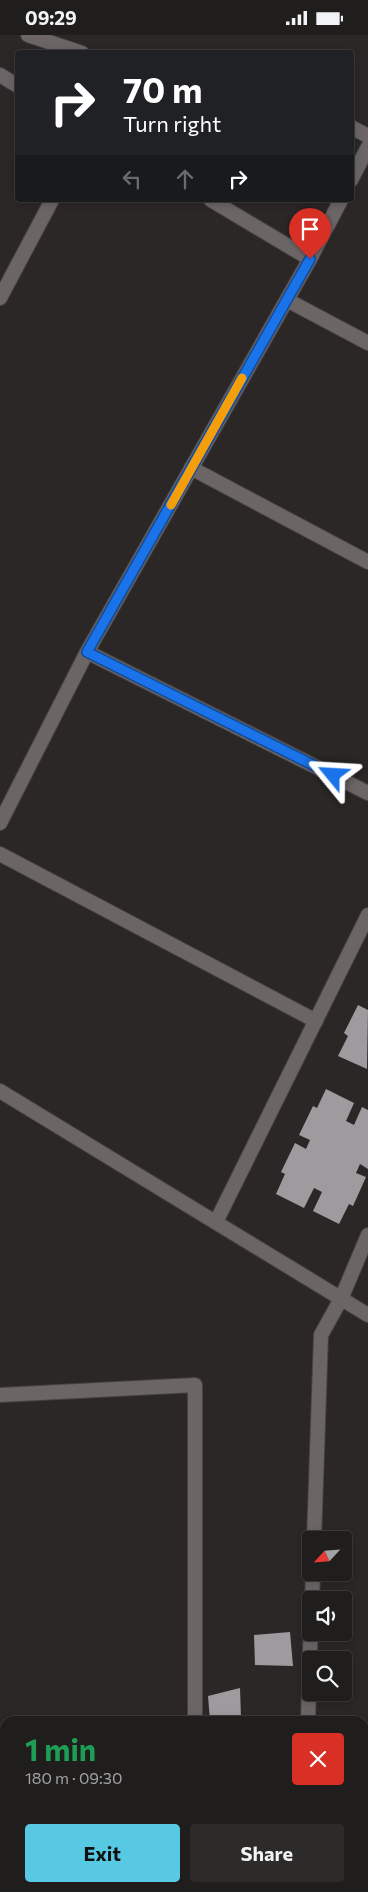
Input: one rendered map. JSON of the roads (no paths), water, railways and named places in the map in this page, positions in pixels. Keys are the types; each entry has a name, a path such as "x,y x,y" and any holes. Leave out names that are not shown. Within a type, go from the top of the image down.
{"street":[{"path":"28,35 73,50"},
{"path":"0,75 15,84"},
{"path":"354,129 368,136"},
{"path":"354,174 368,147"},
{"path":"0,297 51,202"},
{"path":"214,202 310,259"},
{"path":"0,823 87,652 287,300 340,202"},
{"path":"287,300 368,343"},
{"path":"192,468 368,562"},
{"path":"87,652 368,793"},
{"path":"0,855 316,1021"},
{"path":"216,1222 368,915"},
{"path":"0,1091 368,1315"},
{"path":"314,1531 321,1335 341,1299 368,1235"},
{"path":"0,1395 194,1385 195,1716"},
{"path":"308,1716 310,1641"}]}
